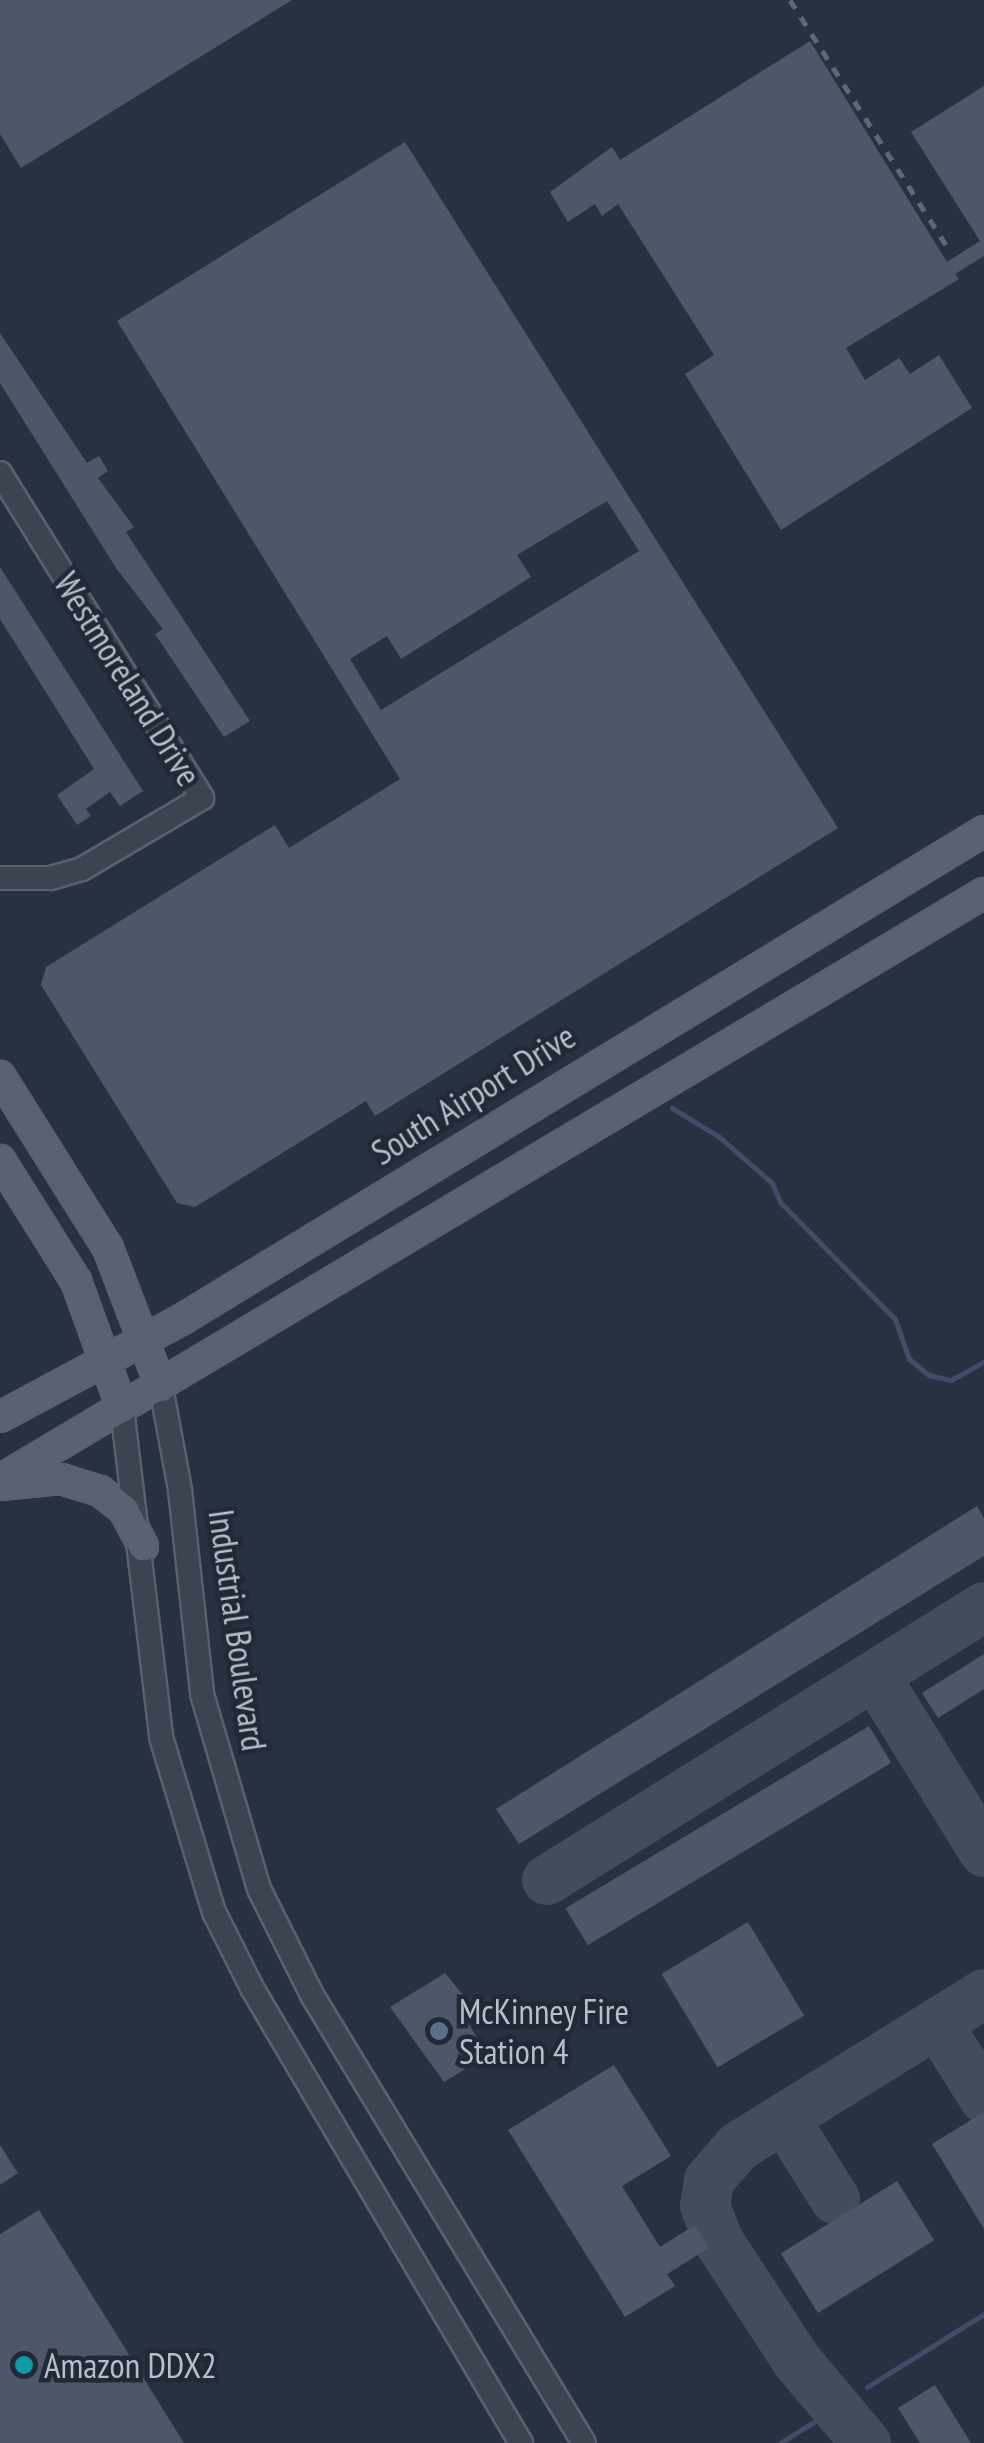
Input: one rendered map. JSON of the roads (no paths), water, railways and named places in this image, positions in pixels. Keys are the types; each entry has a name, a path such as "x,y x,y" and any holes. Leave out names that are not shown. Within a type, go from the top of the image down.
{"main road":[{"name":"South Airport Drive","path":"0,1417 145,1337 984,831"},
{"path":"0,1482 984,893"},
{"name":"Industrial Boulevard","path":"0,1076 96,1224 145,1337 162,1387"},
{"path":"0,1160 64,1258 107,1356 122,1408"},
{"path":"0,1482 61,1479 100,1490 124,1510 143,1546"}],"street":[{"name":"Westmoreland Drive","path":"0,473 202,798 66,875 0,878"},
{"name":"Industrial Boulevard","path":"162,1387 180,1490 202,1694 259,1888 312,1995 584,2443"},
{"path":"122,1408 143,1546 161,1737 214,1912 252,1988 521,2443"}],"waterway":[{"path":"672,1108 718,1136 772,1183 780,1202 895,1319 909,1359 929,1375 951,1380 984,1362"},
{"path":"867,2387 984,2314"},
{"path":"780,2443 814,2422"}],"railway":[{"path":"790,0 950,251"}],"place":[{"name":"McKinney Fire Station 4","path":"439,2031"},
{"name":"Amazon DDX2","path":"24,2365"}]}
